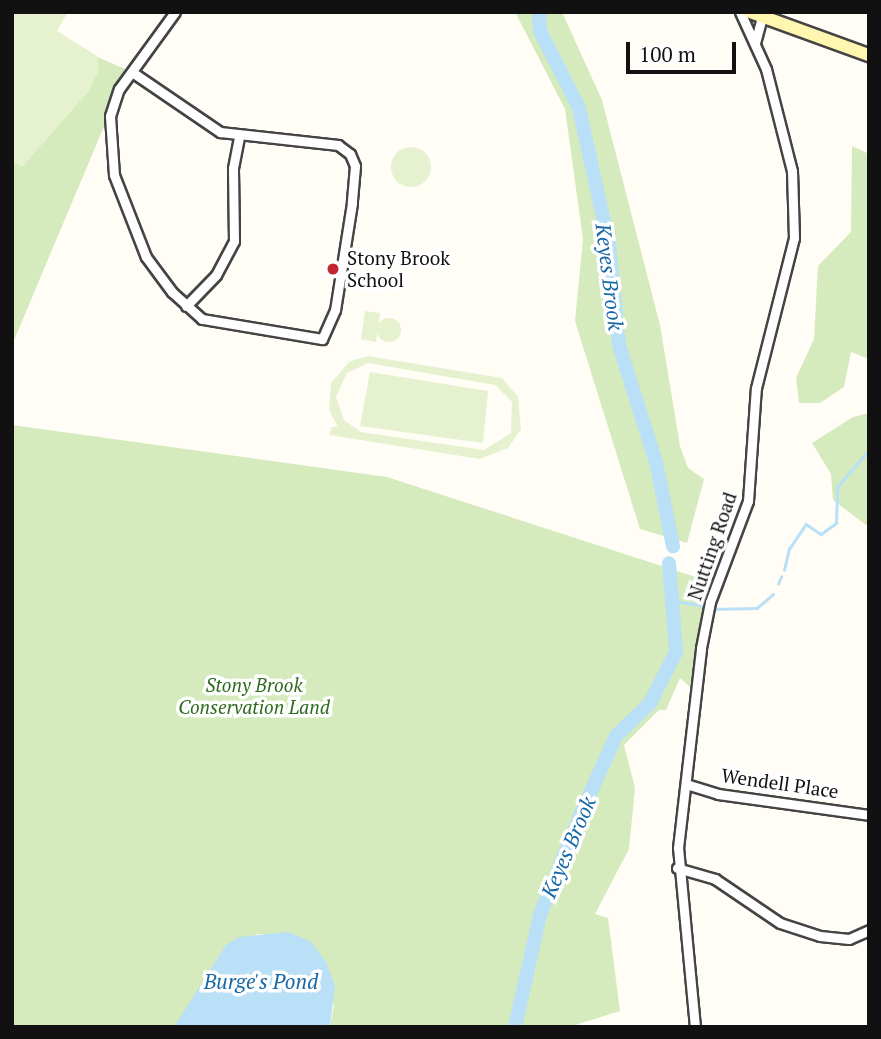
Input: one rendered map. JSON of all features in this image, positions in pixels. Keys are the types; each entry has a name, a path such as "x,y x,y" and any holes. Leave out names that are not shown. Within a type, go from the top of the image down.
{"main road":[{"path":"756,15 869,55"}],"street":[{"path":"132,72 220,132 338,145 350,154 355,166 352,203 330,330 322,339 305,339 196,315 146,257 111,166 110,116 132,72 176,12"},
{"name":"Nutting Road","path":"695,1027 677,868 704,626 748,501 756,388 794,238 792,171 755,43 740,12"},
{"path":"755,43 756,15"},
{"path":"187,306 216,275 234,241 233,167 239,136"},
{"name":"Wendell Place","path":"686,784 718,794 869,815"},
{"path":"677,868 715,879 780,923 820,936 849,939 869,930"}],"green space":[{"path":"12,12 68,12 57,31 97,56 99,70 88,92 22,167 12,161"},
{"name":"Keyes Brook","path":"515,12 562,12 602,100 660,325 680,446 688,468 704,479 687,543 640,529 575,321 583,239 565,109"},
{"path":"12,20 132,72 121,86 12,345"},
{"path":"852,146 869,154 869,359 851,352 844,387 820,403 799,403 796,378 814,339 818,266 851,232"},
{"path":"411,147 419,148 425,153 430,159 430,175 425,181 419,186 411,187 403,186 397,181 392,175 391,167 392,159 397,153 403,148"},
{"path":"365,311 380,313 376,342 361,339"},
{"path":"389,318 398,321 401,330 398,339 389,342 380,339 377,330 380,321"},
{"path":"368,356 502,378 518,397 521,429 508,448 480,459 329,435 332,427 338,427 329,410 331,383 350,361","holes":["368,363 495,385 512,402 511,433 484,450 361,432 344,420 336,397 347,373"]},
{"path":"370,372 488,391 483,443 360,426"},
{"path":"869,413 869,524 866,525 833,500 831,474 812,443 853,417"},
{"name":"Stony Brook Conservation Land","path":"12,425 387,477 708,581 690,687 680,678 666,710 659,710 624,745 635,788 629,849 595,914 608,918 620,1011 569,1027 330,1027 334,1005 282,936 258,934 223,954 174,1027 12,1027"}],"water":[{"name":"Burge's Pond","path":"288,932 310,941 326,962 335,986 330,1027 174,1027 226,945 239,937"}],"waterway":[{"name":"Keyes Brook","path":"539,12 540,31 579,108 609,244 619,345 656,462 673,546"},
{"path":"784,570 789,549 806,524 821,534 836,523 837,487 869,450"},
{"name":"Keyes Brook","path":"515,1027 540,915 582,811 616,736 650,703 676,652 669,563"},
{"path":"778,584 781,577"},
{"path":"712,609 757,608 773,594"},
{"path":"669,600 705,606"}],"place":[{"name":"Stony Brook School","path":"333,269"}]}
